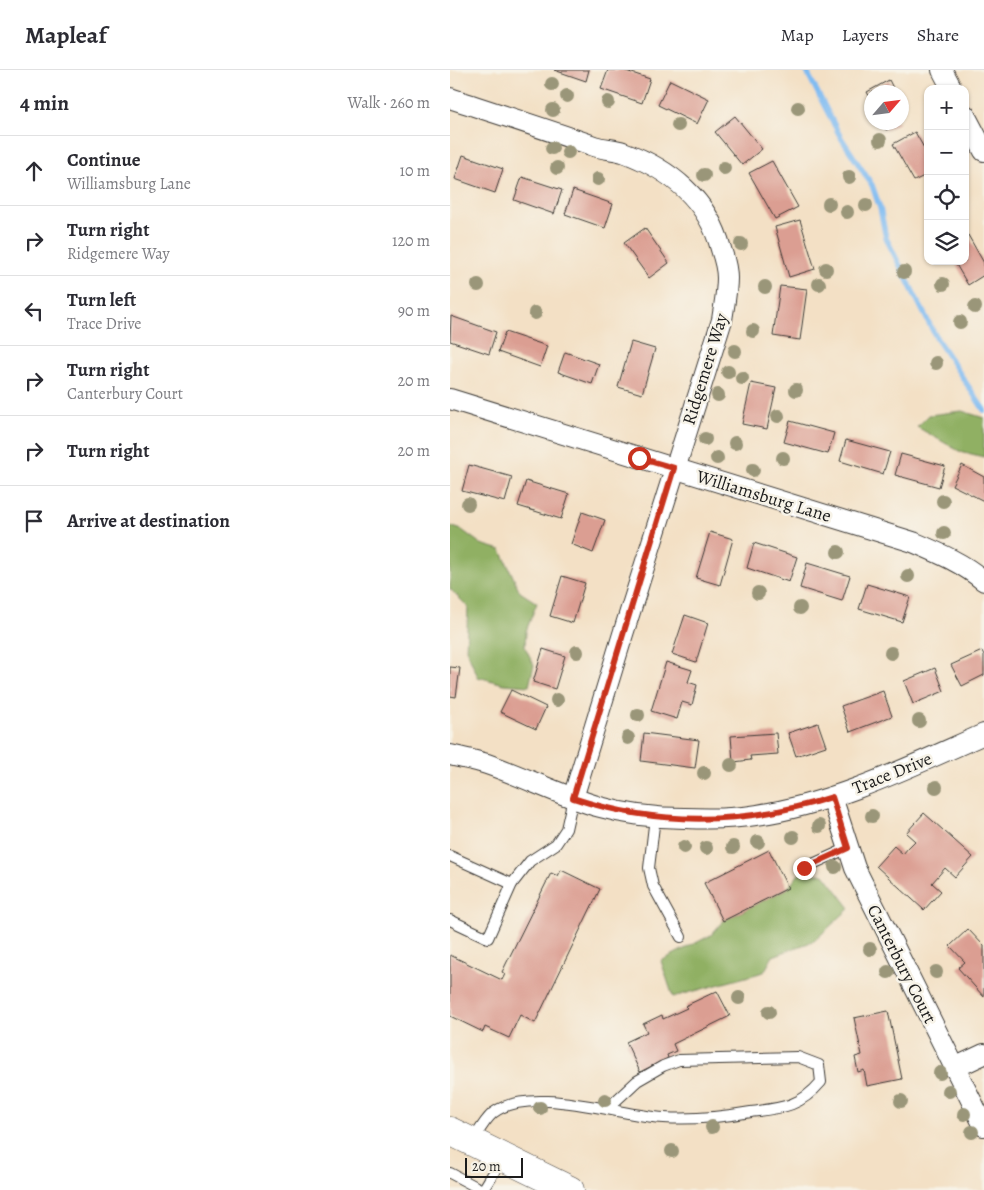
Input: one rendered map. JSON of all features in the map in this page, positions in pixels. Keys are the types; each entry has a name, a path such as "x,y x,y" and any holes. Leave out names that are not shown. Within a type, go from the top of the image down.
{"main road":[{"path":"462,1136 570,1190"}],"street":[{"path":"942,70 950,85"},
{"name":"Ridgemere Way","path":"450,98 595,146 623,152 664,171 692,194 712,222 718,236 725,264 727,277 726,298 722,320 674,468 573,798"},
{"path":"969,123 984,151"},
{"name":"Williamsburg Lane","path":"450,399 914,542 970,569 984,581"},
{"name":"Trace Drive","path":"450,755 486,764 600,807 655,818 713,819 756,816 793,809 832,797 879,780 984,734"},
{"name":"Canterbury Court","path":"832,797 855,868 984,1126"},
{"path":"954,1068 984,1054"}],"lane":[{"path":"450,920 488,938 512,884 530,861 556,844 566,829 573,798"},
{"path":"655,818 649,868 654,886 681,937"},
{"path":"804,868 848,848"},
{"path":"450,856 512,884"},
{"path":"462,1136 482,1125 493,1113 509,1105 530,1101 576,1104 662,1118 700,1119 784,1108 810,1095 821,1082 819,1065 798,1057 679,1060 637,1080 607,1109"},
{"path":"450,1173 482,1190 503,1157"}],"green space":[{"path":"962,411 984,418 984,457 959,451 917,427 929,415"},
{"path":"450,526 462,530 481,544 501,550 520,592 537,603 526,631 525,647 534,665 529,686 504,684 478,677 466,649 468,607 450,589"},
{"path":"799,874 824,874 850,908 814,941 773,956 764,972 673,997 661,961 711,935 723,921 788,888"}],"building":[{"path":"554,70 589,70 586,81"},
{"path":"608,70 623,70 650,79 642,103 601,89"},
{"path":"670,80 709,99 697,124 658,105"},
{"path":"889,80 892,85 880,85"},
{"path":"735,116 762,149 742,165 715,132"},
{"path":"915,132 924,148 924,176 914,181 893,144"},
{"path":"463,155 503,169 495,193 455,179"},
{"path":"772,161 798,207 775,219 749,173"},
{"path":"522,177 562,190 554,214 514,200"},
{"path":"573,190 613,204 605,228 565,214"},
{"path":"800,220 815,269 789,277 775,227"},
{"path":"645,228 669,263 649,278 624,243"},
{"path":"969,237 984,263 984,275 968,285 956,265 969,265"},
{"path":"780,286 807,289 800,340 773,336"},
{"path":"451,316 496,332 489,354 450,341"},
{"path":"505,332 547,346 540,367 498,352"},
{"path":"631,342 655,349 642,394 618,387"},
{"path":"565,352 599,364 592,384 558,372"},
{"path":"751,383 776,388 767,429 742,424"},
{"path":"790,421 834,433 828,454 784,442"},
{"path":"846,440 890,452 883,474 840,461"},
{"path":"901,454 945,466 939,487 895,475"},
{"path":"469,465 512,477 505,502 462,491"},
{"path":"962,465 984,477 984,501 952,485"},
{"path":"526,481 569,494 561,519 518,506"},
{"path":"582,512 605,520 593,553 571,544"},
{"path":"710,532 733,539 720,585 696,578"},
{"path":"754,543 797,557 789,582 747,568"},
{"path":"807,563 850,576 842,601 800,588"},
{"path":"562,576 585,583 573,623 550,616"},
{"path":"867,584 910,597 902,622 859,609"},
{"path":"685,615 708,623 696,662 672,654"},
{"path":"543,649 565,656 555,689 533,682"},
{"path":"982,651 984,655 984,675 962,686 951,665"},
{"path":"666,662 692,670 688,682 697,685 692,705 682,702 677,719 651,711"},
{"path":"450,667 460,668 456,697 450,696"},
{"path":"935,668 944,691 913,704 904,681"},
{"path":"511,690 546,707 536,729 500,712"},
{"path":"883,691 892,716 850,732 841,706"},
{"path":"818,723 826,746 796,756 788,733"},
{"path":"644,733 699,740 695,768 641,761"},
{"path":"776,733 778,754 750,756 751,760 733,762 731,736"},
{"path":"924,813 973,857 955,877 945,868 932,883 941,891 924,910 876,866 894,846 903,854 915,841 906,833"},
{"path":"769,850 788,888 723,921 704,883"},
{"path":"561,870 600,889 535,1023 520,1015 509,1038 485,1027 483,1032 450,1016 450,955 502,980 505,974 502,972 551,873 558,876"},
{"path":"968,929 984,946 984,997 958,968 965,962 950,946"},
{"path":"717,991 730,1016 673,1044 676,1051 667,1055 668,1058 640,1072 626,1042 647,1032 643,1024 662,1015 663,1019"},
{"path":"888,1011 902,1079 867,1086 864,1070 858,1072 855,1057 862,1055 854,1018"}],"waterway":[{"path":"806,70 840,136 872,185 880,208 886,238 937,339 984,410"}],"route":[{"path":"639,458 674,468 573,798 600,807 655,818 713,819 756,816 793,809 832,797 848,848 804,868"}]}
